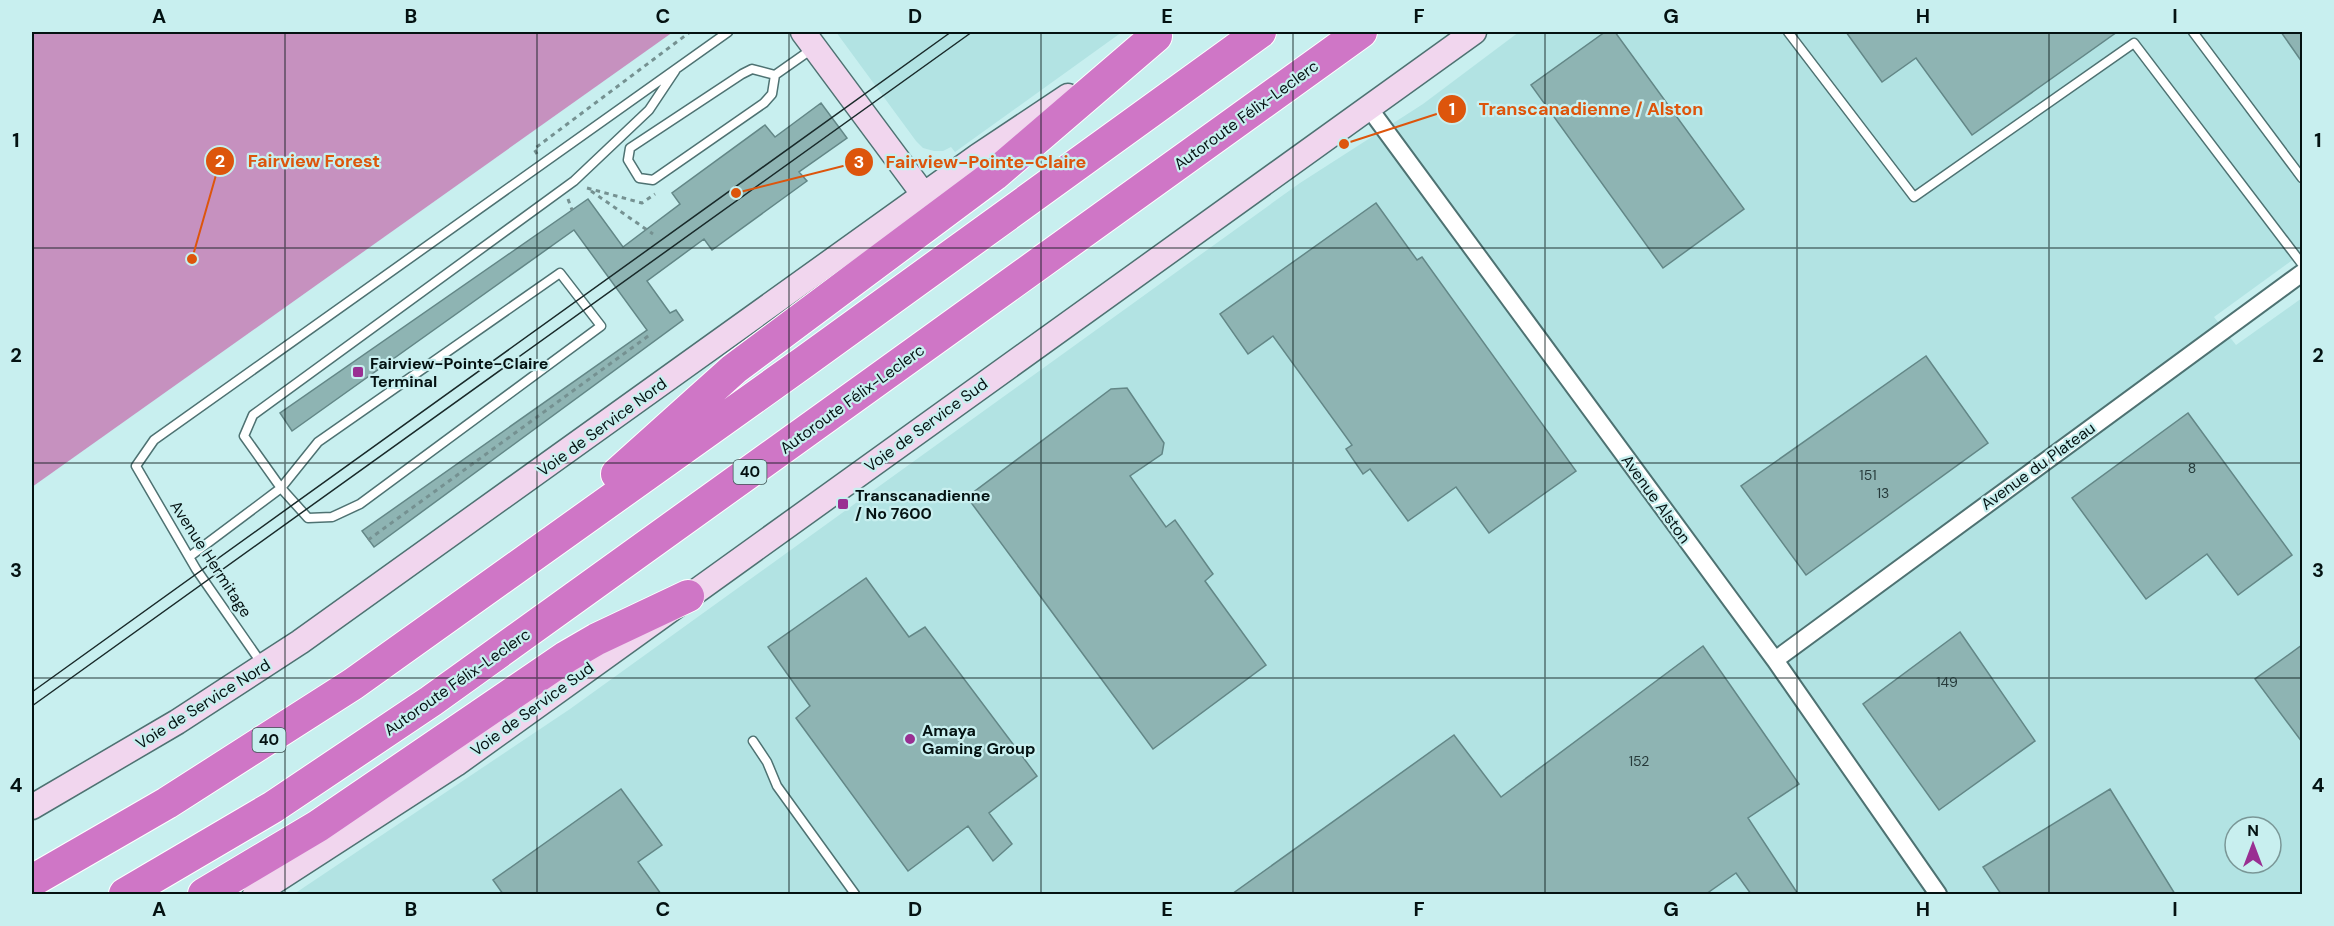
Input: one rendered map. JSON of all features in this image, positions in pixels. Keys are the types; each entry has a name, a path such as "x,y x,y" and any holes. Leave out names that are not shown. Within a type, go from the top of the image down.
{"highway":[{"name":"40","path":"32,881 167,803 305,716 496,583 1260,32"},
{"name":"Autoroute Félix-Leclerc","path":"125,894 273,807 441,694 1362,32"},
{"path":"496,583 734,369 994,175 1159,34"},
{"path":"204,894 318,826 566,657 597,639 688,596"}],"main road":[{"name":"Voie de Service Sud","path":"255,894 456,764 1474,32"},
{"name":"Voie de Service Nord","path":"32,807 168,727 264,666 514,491 924,195 1159,34"},
{"path":"809,39 924,195"}],"street":[{"name":"Avenue Alston","path":"1369,108 1775,660 1938,894"},
{"name":"Avenue du Plateau","path":"1775,660 2302,273"}],"lane":[{"path":"189,557 281,488 318,442 560,273 601,326 360,504 332,517 308,518 281,488 244,436 254,415 574,181 649,110 675,70 729,32"},
{"path":"1788,32 1914,197 2134,43 2302,264"},
{"path":"2193,32 2302,177"},
{"path":"775,75 752,69 742,74 630,148 628,160 639,178 653,180 764,103 772,94 775,75 809,39"},
{"name":"Avenue Hermitage","path":"264,666 189,557 136,466 154,440 675,70"},
{"path":"753,741 767,762 777,786 855,894"}],"path":[{"path":"534,149 690,32"},
{"path":"642,203 587,188 653,234"},
{"path":"568,199 572,210"},
{"path":"368,540 651,334"}],"shaded area":[{"path":"32,32 673,32 32,487"},
{"path":"836,32 1122,32 955,152 951,147 943,151 923,148 916,141"},
{"path":"1519,32 2302,32 2302,253 2214,317 2236,345 2302,298 2302,894 294,894 570,709 1300,183 1423,104"}],"building":[{"path":"1605,32 1615,32 1744,209 1663,268 1531,85"},
{"path":"1846,32 2117,32 1972,135 1916,58 1882,82"},
{"path":"2281,32 2302,32 2302,62"},
{"path":"821,103 847,138 799,172 807,181 712,250 704,239 647,281 670,313 676,310 683,320 374,547 362,531 647,330 574,230 292,431 280,413 588,199 623,247 680,204 672,193 765,125 775,137"},
{"path":"1376,203 1417,260 1422,257 1576,471 1489,533 1456,487 1408,521 1370,469 1363,474 1346,449 1352,445 1273,336 1248,354 1220,314"},
{"path":"1926,356 1988,443 1806,575 1741,486"},
{"path":"1127,388 1164,443 1162,454 1130,476 1166,527 1175,520 1213,574 1205,581 1266,665 1153,749 967,497 1111,389"},
{"path":"2188,413 2292,555 2238,595 2207,554 2146,599 2072,498"},
{"path":"866,578 909,637 925,627 1037,776 989,813 1012,844 993,861 968,826 908,871 796,718 810,706 768,647"},
{"path":"1960,632 2035,741 1939,810 1863,704"},
{"path":"2302,645 2302,742 2255,679"},
{"path":"1703,646 1799,784 1748,818 1798,894 1751,894 1736,873 1706,894 1232,894 1454,735 1501,797"},
{"path":"621,789 662,845 638,862 661,894 503,894 493,880"},
{"path":"2110,789 2175,894 2001,894 1983,867"}],"tram line":[{"path":"32,692 951,32"},
{"path":"32,706 972,32"}],"place":[{"name":"Transcanadienne / Alston","path":"1344,144"},
{"name":"Fairview-Pointe-Claire","path":"736,193"},
{"name":"Fairview Forest","path":"192,259"},
{"name":"Fairview-Pointe-Claire Terminal","path":"358,372"},
{"name":"Transcanadienne / No 7600","path":"843,504"},
{"name":"Amaya Gaming Group","path":"910,739"}]}
